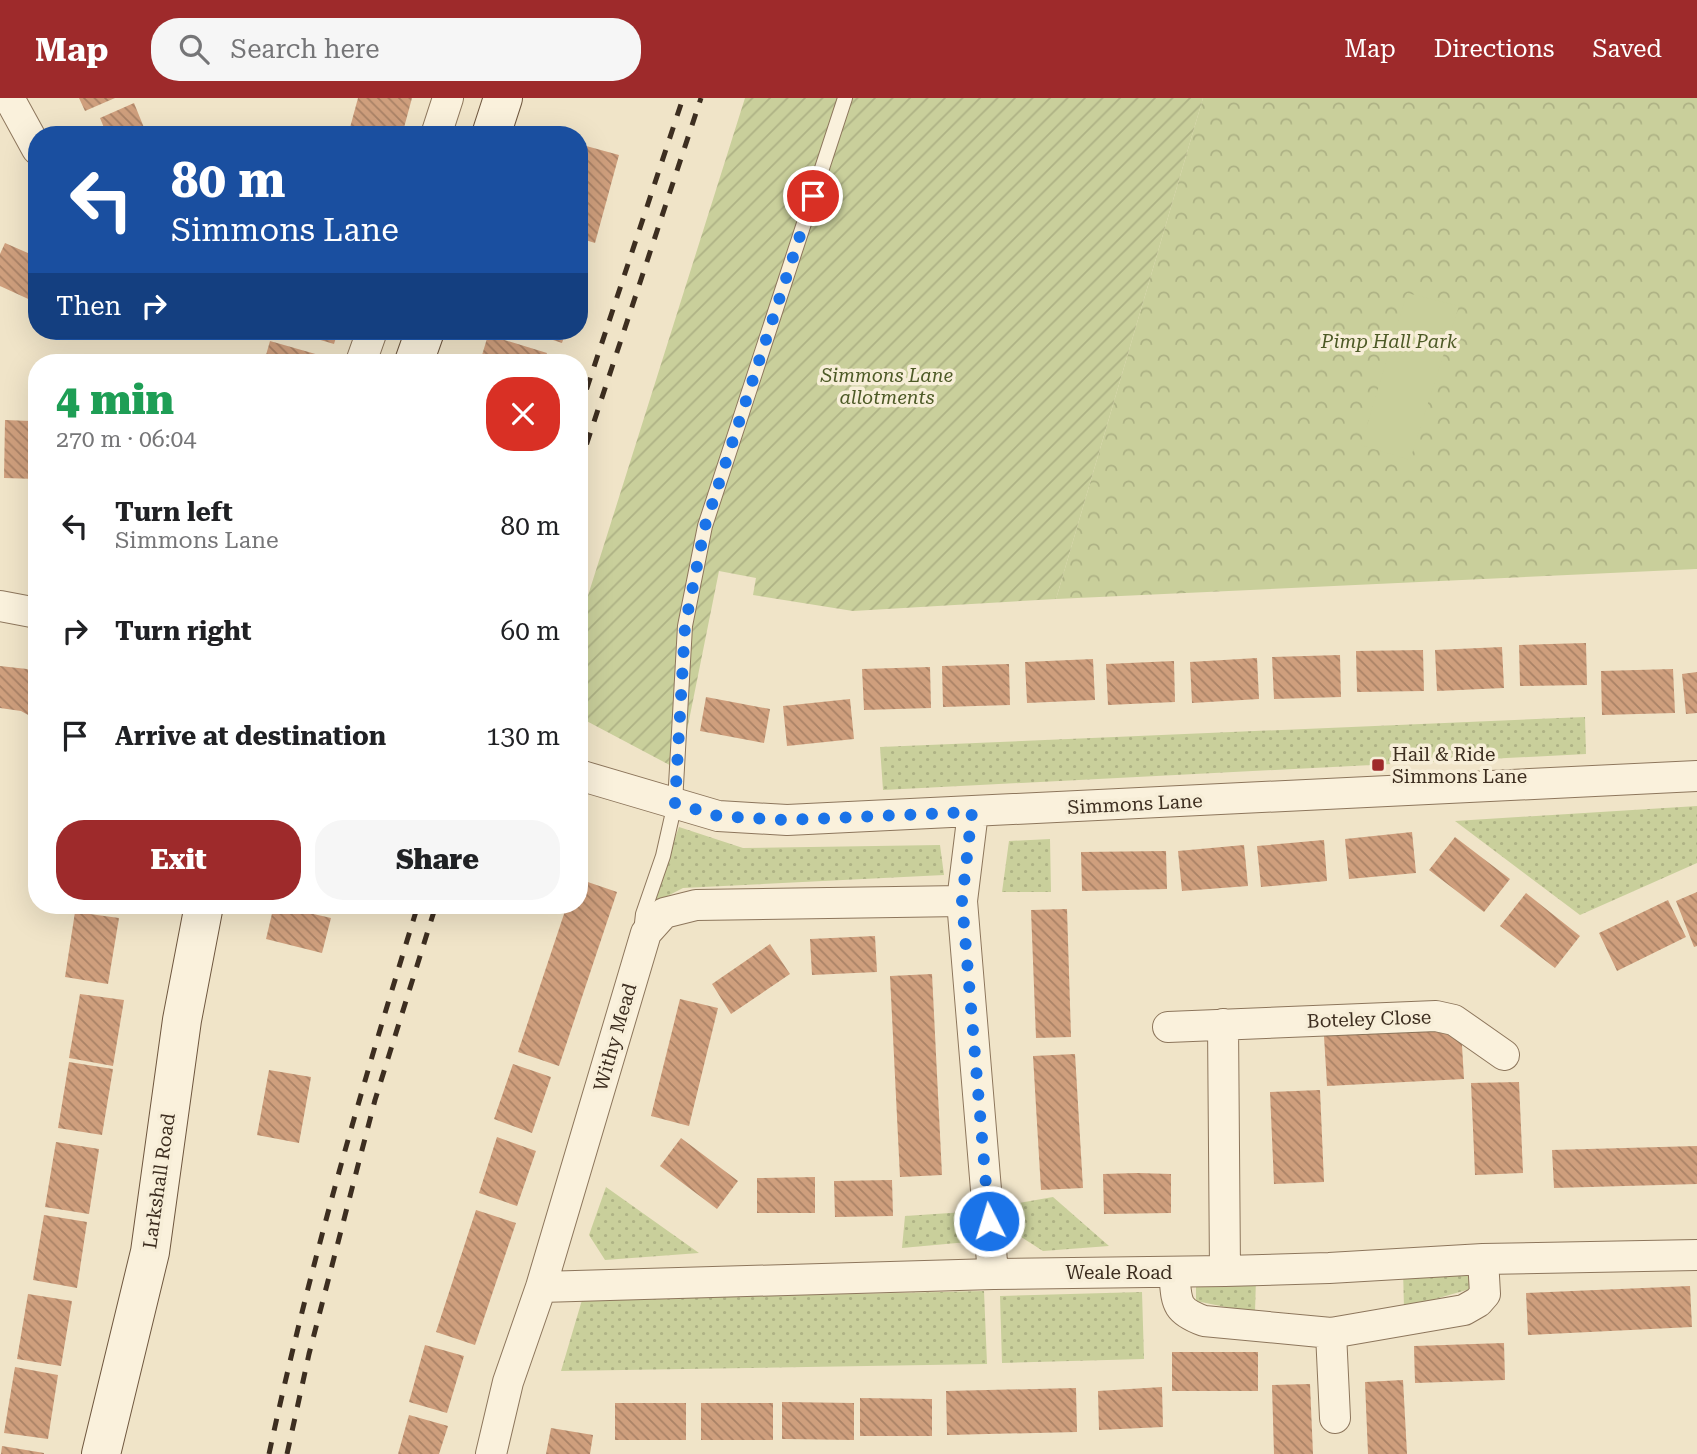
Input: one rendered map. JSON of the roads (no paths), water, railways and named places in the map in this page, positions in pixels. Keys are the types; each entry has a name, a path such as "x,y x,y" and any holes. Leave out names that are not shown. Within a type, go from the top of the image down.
{"main road":[{"path":"494,126 503,98"},
{"name":"Larkshall Road","path":"101,1454 150,1252 181,1020 202,914"}],"street":[{"path":"9,98 28,133"},
{"path":"439,126 448,98"},
{"path":"0,607 28,612"},
{"name":"Simmons Lane","path":"588,778 718,816 787,820 1697,775"},
{"path":"972,812 962,901 993,1274"},
{"name":"Withy Mead","path":"491,1454 508,1382 541,1287 646,933 664,913 696,905 962,901"},
{"name":"Boteley Close","path":"1168,1027 1436,1016 1454,1020 1504,1055"},
{"path":"1223,1024 1225,1271"},
{"name":"Weale Road","path":"541,1287 993,1274 1225,1271 1483,1259 1697,1255"},
{"path":"1174,1272 1177,1303 1185,1314 1204,1321 1331,1333 1464,1310 1478,1302 1485,1294 1483,1259"},
{"path":"1331,1333 1335,1418"}],"lane":[{"path":"643,941 643,914 663,856 675,803 685,626 705,526 845,98"}],"railway":[{"path":"588,385 683,98"},
{"path":"588,440 701,98"},
{"path":"269,1454 301,1315 338,1178 415,914"},
{"path":"287,1454 309,1354 375,1100 433,914"}],"place":[{"name":"Hail & Ride Simmons Lane","path":"1378,765"}],"park label":[{"name":"Pimp Hall Park","path":"1389,341"},
{"name":"Simmons Lane allotments","path":"887,386"}]}
